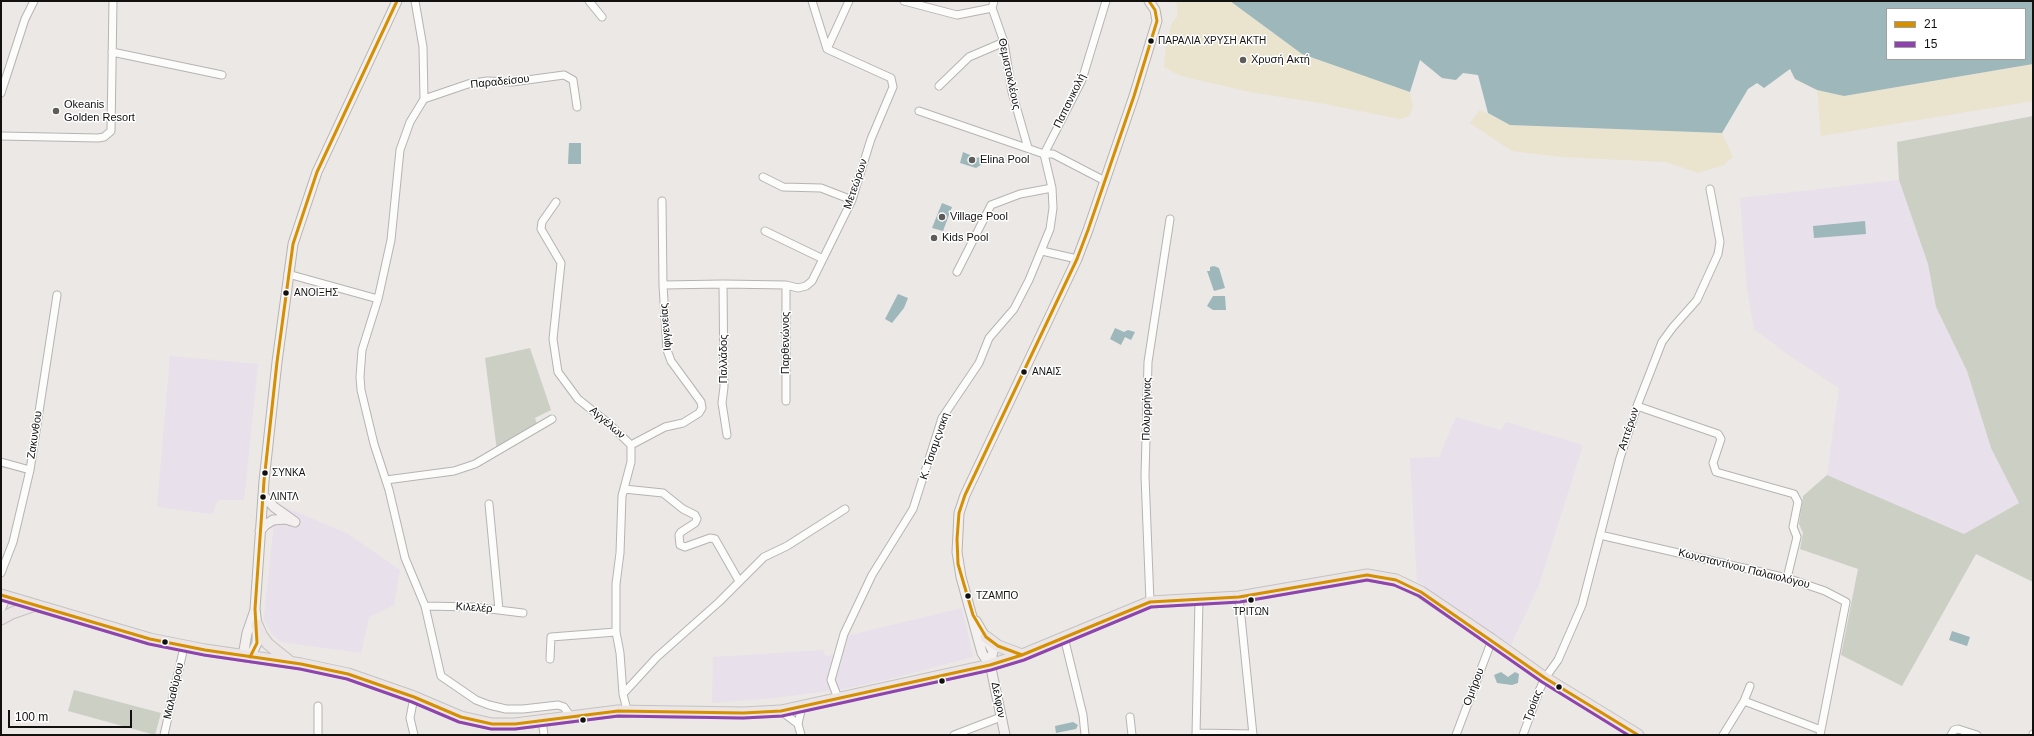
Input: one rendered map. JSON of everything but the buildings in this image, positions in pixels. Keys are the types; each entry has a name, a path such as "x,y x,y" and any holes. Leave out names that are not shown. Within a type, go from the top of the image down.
{"main road":[{"path":"4,596 150,639 184,646 291,662 348,674 414,697 461,717 492,724 515,724 627,710 743,713 781,711 990,665 1022,654 1150,602 1239,597 1367,575 1379,576 1396,580 1421,592 1545,678 1637,735"},
{"path":"1,619 12,613 35,605"},
{"path":"253,625 268,644 291,662"},
{"path":"986,637 998,646 1022,654"}],"street":[{"path":"1,93 4,74 25,19 34,1"},
{"path":"1,136 98,138 108,134 112,127 113,1"},
{"path":"246,656 257,643 253,625 260,531 276,362 293,244 317,172 397,1"},
{"path":"414,1 423,47 424,99 410,122 400,150 391,240 378,299 362,350 360,377 374,444 386,480 405,558 425,606 441,676 476,700 489,705 506,709 523,709 558,705 564,707 571,717"},
{"path":"589,1 602,16"},
{"path":"812,1 827,49"},
{"path":"827,49 849,1"},
{"path":"904,1 957,15 993,5"},
{"name":"Παπανικολή","path":"1044,154 1082,80 1106,1"},
{"path":"990,665 982,653 973,615 963,584 957,552 958,524 962,504 993,432 1077,259 1134,96 1157,21 1155,10 1149,1"},
{"name":"Θεμιστοκλέους","path":"993,5 1004,42 1012,92 1028,148"},
{"path":"939,86 969,57 1004,42"},
{"name":"Μετεώρων","path":"663,285 786,285 798,288 806,286 812,282 852,200 871,139 893,87 891,78 827,49"},
{"path":"112,52 222,75"},
{"name":"Παραδείσου","path":"424,99 468,84 487,81 512,82 564,74 573,80 577,107"},
{"path":"919,111 1044,154 1053,154 1105,181"},
{"name":"Κ. Τσισμςνακη","path":"838,698 831,680 844,634 872,575 913,509 942,418 979,363 989,338 1014,309 1042,251 1050,229 1053,208 1052,188 1044,154"},
{"path":"763,177 783,187 821,188 852,200"},
{"path":"956,272 990,206 1020,194 1052,188"},
{"name":"Απτέρων","path":"1545,678 1558,660 1582,605 1620,458 1637,406 1662,342 1697,300 1718,254 1720,242 1710,189"},
{"name":"Ιφιγενείας","path":"631,445 664,427 683,424 701,411 701,402 671,361 667,350 663,285 662,201"},
{"name":"Αγγέλων","path":"556,202 542,222 541,229 561,263 552,339 558,372 578,399 607,422 631,445 631,462 624,489 616,584 616,632 620,653 622,694 627,710"},
{"name":"Πολυρρήνιας","path":"1150,602 1145,476 1148,362 1170,219"},
{"path":"765,231 823,259"},
{"path":"1042,251 1077,259"},
{"path":"288,274 378,299"},
{"name":"Παλλάδος","path":"723,284 724,387 722,403 727,435"},
{"name":"Παρθενώνος","path":"786,285 786,401"},
{"name":"Ζακυνθου","path":"1,573 13,542 30,470 57,295"},
{"path":"1637,406 1718,434 1721,439 1714,463 1716,472 1794,494 1798,502 1793,527 1797,537 1787,578"},
{"path":"386,480 442,473 475,464 552,419"},
{"path":"1,462 30,470"},
{"path":"624,489 663,493 683,509 695,515 697,519 695,523 679,535 680,545 685,547 710,538 714,539 739,581"},
{"path":"260,531 265,525 273,520 286,519 295,522 274,507 264,496"},
{"path":"490,504 499,610"},
{"path":"622,694 657,657 719,602 764,557 787,546 845,509"},
{"name":"Κωνσταντίνου Παλαιολόγου","path":"1600,535 1787,578 1825,591 1846,602 1821,733"},
{"path":"1,608 4,596"},
{"path":"1199,599 1197,608 1196,734 1253,735 1239,597"},
{"name":"Κιλελέρ","path":"425,606 474,607 523,613"},
{"path":"973,615 993,652 990,665"},
{"path":"550,659 551,637 616,632"},
{"path":"1064,637 1083,715 1085,735"},
{"name":"Ομήρου","path":"1456,735 1492,640"},
{"name":"Μαλαθύρου","path":"164,735 184,646"},
{"name":"Δελφον","path":"990,665 1005,735"},
{"name":"Τροίας","path":"1523,735 1545,678"},
{"path":"1723,735 1744,701 1750,686"},
{"path":"414,697 410,718 414,735"},
{"path":"1744,701 1821,733"},
{"path":"318,706 318,735"},
{"path":"801,735 798,724 802,706"},
{"path":"781,711 798,724"},
{"path":"1130,717 1132,735"},
{"path":"954,735 1001,718"},
{"path":"542,720 544,735"},
{"path":"1951,735 1954,730 1958,729 1977,735"}],"shaded area":[{"path":"2033,116 2033,582 1976,554 1902,686 1841,655 1858,569 1800,549 1803,533 1799,524 1803,496 1827,475 1964,534 2019,503 1991,448 1967,371 1936,307 1928,264 1899,180 1897,142"},
{"path":"1899,180 1928,264 1936,307 1967,371 1991,448 2019,503 1964,534 1827,475 1839,388 1790,356 1754,329 1747,289 1740,198"},
{"path":"530,348 551,410 535,418 538,427 497,451 485,358"},
{"path":"170,356 258,364 244,500 218,500 212,514 157,507"},
{"path":"1456,417 1501,430 1506,422 1583,445 1539,585 1511,645 1417,581 1410,458 1439,457"},
{"path":"276,503 348,534 400,570 394,605 369,617 361,653 281,642 272,634 264,619"},
{"path":"962,608 973,657 894,678 844,689 775,698 712,703 713,657 823,650 826,656 838,654 846,636"},
{"path":"74,690 161,713 155,735 68,711"}],"sand":[{"name":"Χρυσή Ακτή","path":"1174,1 1230,1 1302,54 1410,92 1413,107 1409,116 1400,119 1320,103 1250,92 1181,76 1164,67 1166,43 1172,23 1177,17 1177,5"},
{"path":"2033,64 2033,101 1821,136 1817,90 1844,96"},
{"path":"1480,110 1511,125 1722,133 1733,157 1724,165 1698,173 1666,162 1562,157 1512,151 1470,123"}],"water":[{"path":"1230,1 2033,1 2033,64 1844,96 1817,90 1795,79 1790,69 1764,88 1757,83 1748,89 1722,133 1510,125 1488,113 1478,75 1463,73 1456,80 1442,78 1420,60 1410,92 1302,54"},
{"path":"569,143 581,143 581,164 568,164"},
{"name":"Elina Pool","path":"963,152 977,158 982,156 984,163 976,168 960,163"},
{"name":"Village Pool","path":"942,203 952,207 943,231 932,228"},
{"path":"1865,221 1866,234 1814,238 1813,226"},
{"path":"1214,266 1219,268 1225,288 1214,291 1207,271 1210,271 1210,267"},
{"path":"898,294 908,298 904,308 892,323 885,319"},
{"path":"1213,296 1225,296 1226,310 1213,310 1207,306"},
{"path":"1115,328 1124,332 1128,330 1135,332 1131,340 1125,337 1121,345 1110,339"},
{"path":"1952,631 1970,637 1967,646 1949,640"},
{"path":"1501,672 1508,677 1515,672 1519,674 1518,683 1512,685 1497,683 1494,675"},
{"path":"1073,722 1078,725 1076,729 1056,733 1055,726"}],"transit line":[{"name":"21","path":"250,657 257,643 255,609 264,481 277,362 293,244 317,172 397,1"},
{"name":"21","path":"1022,655 998,646 986,637 973,615 958,564 957,539 959,513 965,495 1077,259 1088,230 1134,96 1157,21 1155,10 1149,1"},
{"name":"21","path":"1,595 150,639 205,650 301,664 348,674 414,697 461,717 492,724 515,724 618,711 743,713 781,711 990,665 1022,655 1150,602 1239,597 1367,575 1396,580 1421,592 1545,678 1638,735"},
{"name":"15","path":"1,600 149,644 204,655 300,669 347,679 412,702 459,722 491,729 515,729 618,716 743,718 782,716 991,670 1024,660 1151,607 1240,602 1367,580 1394,585 1419,596 1542,682 1628,735"}],"place":[{"name":"ΠΑΡΑΛΙΑ ΧΡΥΣΗ ΑΚΤΗ","path":"1151,41"},
{"name":"Χρυσή Ακτή","path":"1243,60"},
{"name":"Okeanis Golden Resort","path":"56,111"},
{"name":"Elina Pool","path":"972,160"},
{"name":"Village Pool","path":"942,217"},
{"name":"Kids Pool","path":"934,238"},
{"name":"ΑΝΟΙΞΗΣ","path":"286,293"},
{"name":"ΑΝΑΙΣ","path":"1024,372"},
{"name":"ΣΥΝΚΑ","path":"265,473"},
{"name":"ΛΙΝΤΛ","path":"263,497"},
{"name":"ΤΖΑΜΠΟ","path":"968,596"},
{"name":"ΤΡΙΤΩΝ","path":"1251,600"}]}
